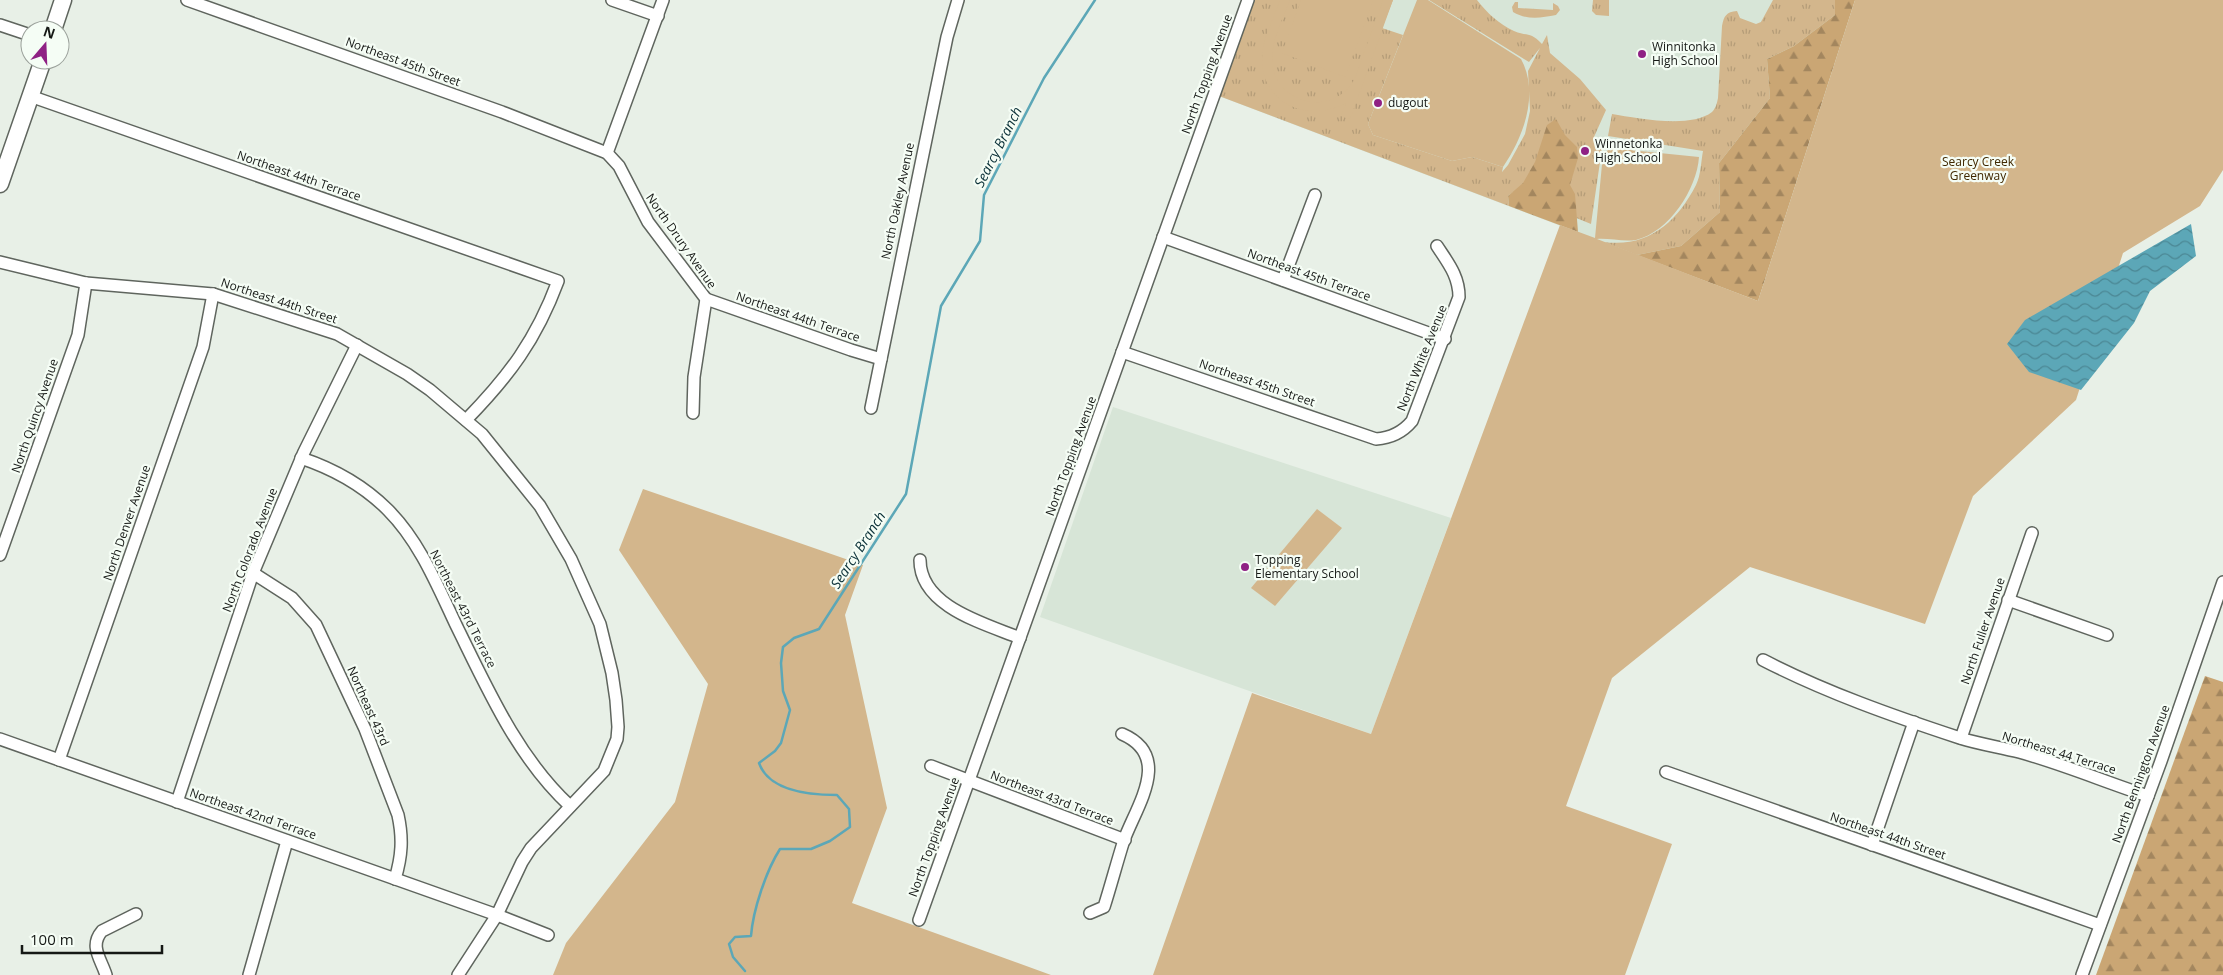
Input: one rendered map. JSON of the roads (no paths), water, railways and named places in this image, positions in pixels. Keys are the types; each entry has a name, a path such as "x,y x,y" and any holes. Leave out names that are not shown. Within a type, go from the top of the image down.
{"main road":[{"path":"56,20 63,0"},
{"path":"0,184 39,70"}],"street":[{"name":"Northeast 45th Street","path":"188,0 502,112 607,153"},
{"path":"612,0 658,16"},
{"path":"607,153 663,0"},
{"name":"North Oakley Avenue","path":"871,408 905,233 947,37 958,0"},
{"name":"North Topping Avenue","path":"919,920 1248,0"},
{"path":"0,25 20,32"},
{"name":"Northeast 44th Terrace","path":"30,96 558,281 541,322 519,360 494,392 466,420"},
{"name":"North Drury Avenue","path":"607,153 619,166 648,222 706,299 694,377 694,412"},
{"path":"1283,280 1314,195"},
{"name":"Northeast 45th Terrace","path":"1163,237 1445,339"},
{"name":"North White Avenue","path":"1382,438 1402,431 1412,421 1456,309 1459,286 1456,274 1437,246"},
{"name":"Northeast 44th Street","path":"0,262 86,282 213,294 337,334 407,374 430,390 466,420"},
{"name":"North Quincy Avenue","path":"0,556 78,335 86,282"},
{"name":"North Denver Avenue","path":"59,760 203,347 213,294"},
{"name":"Northeast 44th Terrace","path":"706,299 881,359"},
{"name":"North Colorado Avenue","path":"177,802 253,573 301,458 357,345"},
{"name":"Northeast 45th Street","path":"1122,352 1376,439 1382,438"},
{"path":"458,975 497,915 531,848 604,771 617,739 618,728 616,700 605,640 589,596 571,559 548,518 498,452 466,420"},
{"name":"Northeast 43rd Terrace","path":"301,458 327,468 357,484 374,497 398,521 437,584 516,741 550,788 570,806"},
{"name":"North Fuller Avenue","path":"1961,738 2032,533"},
{"path":"920,560 923,575 929,586 945,605 1020,638"},
{"name":"Northeast 43rd","path":"253,573 292,598 316,625 365,729 400,822 401,857 395,879"},
{"name":"North Bennington Avenue","path":"2082,975 2148,796 2223,582"},
{"path":"2008,600 2107,635"},
{"path":"1763,660 1796,677 1845,697 1961,738"},
{"path":"1872,845 1914,722"},
{"path":"1090,912 1104,907 1125,840 1147,788 1148,768 1143,749 1130,737 1122,734"},
{"name":"Northeast 44 Terrace","path":"1961,738 2019,752 2148,796"},
{"name":"Northeast 42nd Terrace","path":"0,739 497,915"},
{"name":"Northeast 43rd Terrace","path":"931,766 1125,840"},
{"name":"Northeast 44th Street","path":"1666,772 2100,925"},
{"path":"249,975 288,840"},
{"path":"106,975 95,947 98,935 102,931 136,914"},
{"path":"497,915 548,935"}],"water":[{"path":"2191,224 2196,256 2150,291 2134,323 2081,390 2029,372 2007,344 2025,320"}],"waterway":[{"name":"Searcy Branch","path":"745,971 733,957 729,944 735,937 751,936 754,915 761,891 780,849 811,849 830,841 850,827 849,809 837,795 804,793 781,786 764,773 759,763 775,751 781,743 790,710 783,691 781,663 783,647 794,638 819,629 906,494 941,306 980,241 984,195 1044,78 1095,0"}],"place":[{"name":"Winnitonka High School","path":"1642,54"},
{"name":"dugout","path":"1378,103"},
{"name":"Winnetonka High School","path":"1585,151"},
{"name":"Topping Elementary School","path":"1245,567"}],"park label":[{"name":"Searcy Creek Greenway","path":"1978,169"}]}
